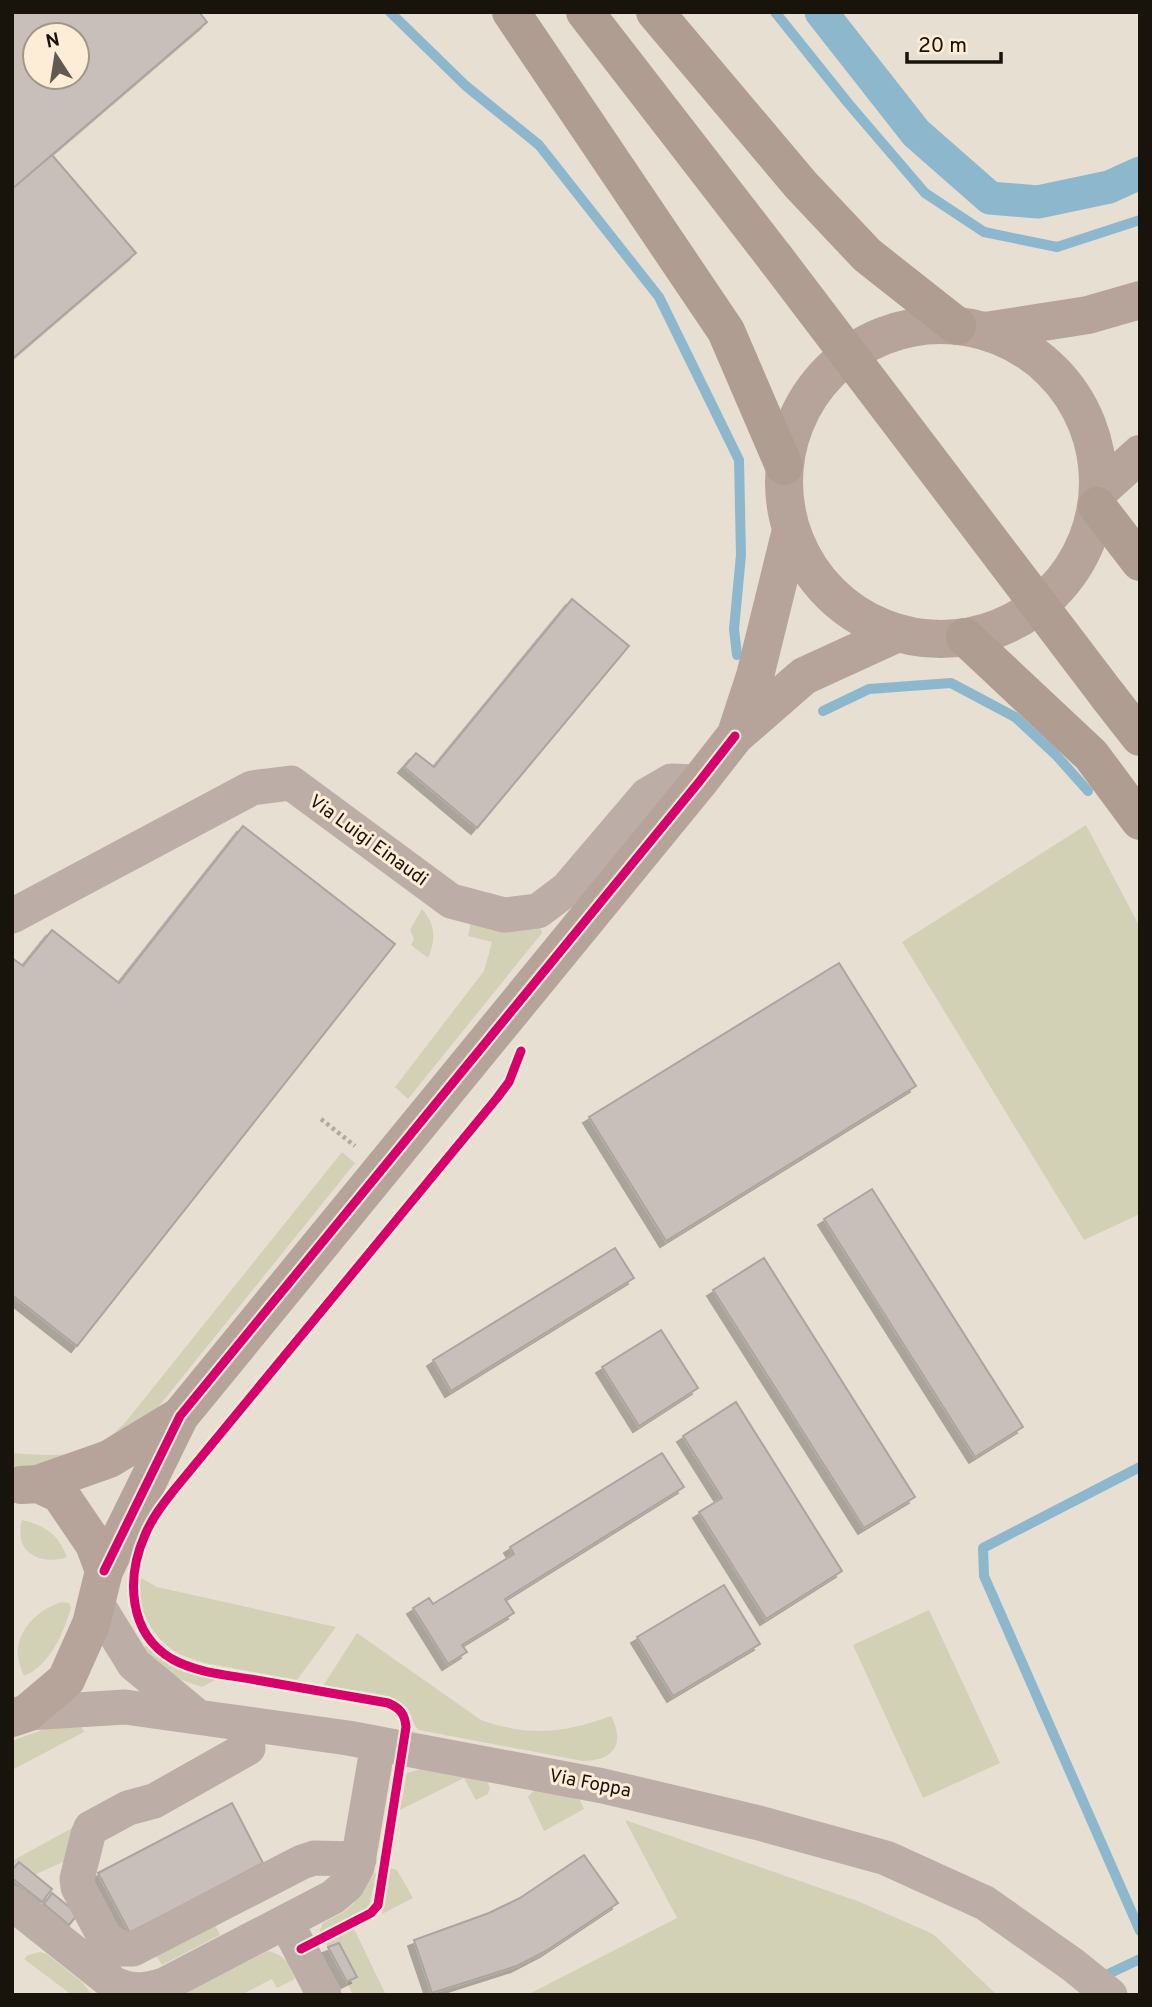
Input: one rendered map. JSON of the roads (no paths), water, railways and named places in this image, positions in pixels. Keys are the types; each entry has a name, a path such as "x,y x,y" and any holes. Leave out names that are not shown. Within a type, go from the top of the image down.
{"highway":[{"path":"510,12 726,331 785,466"},
{"path":"585,12 1140,737"},
{"path":"656,12 801,185 867,255 971,329"},
{"path":"1097,499 1140,562"},
{"path":"965,637 1091,755 1140,821"}],"main road":[{"path":"971,329 1010,341 1033,355 1053,372 1070,392 1093,440 1098,466 1097,499 1082,553 1052,593 1012,622 965,637 932,639 898,633 869,622 843,605 803,558 791,530 785,499 785,466 794,426 813,390 842,360 877,339 916,327 971,329 1088,315 1140,300"},
{"path":"1097,499 1140,454"},
{"path":"735,736 755,676 791,530"},
{"path":"20,1715 66,1680 91,1624 100,1587 180,1416 735,736 804,676 898,633"},
{"path":"21,1484 109,1459 180,1416"},
{"path":"21,1484 61,1494 94,1544 100,1587"}],"street":[{"name":"Via Luigi Einaudi","path":"12,916 252,788 291,783 451,901 504,915 538,911 567,889 647,795 671,781 699,782"},
{"path":"100,1587 134,1664 198,1717"},
{"name":"Via Foppa","path":"20,1715 125,1707 198,1717 378,1744 621,1790 755,1822 886,1858 985,1903 1073,1965 1110,1995"},
{"path":"12,1903 127,1992 146,1991 164,1985 333,1897 347,1885 359,1858 378,1744"},
{"path":"248,1748 154,1801 128,1808 92,1828 77,1879 81,1895 105,1938 122,1949 133,1949 302,1862 314,1858 359,1858"},
{"path":"286,1922 324,1995"}],"waterway":[{"path":"390,12 466,86 539,145 659,297 739,460 741,555 734,629 737,655"},
{"path":"775,12 925,193 984,232 1057,247 1140,220"},
{"path":"821,12 916,133 990,198 1038,202 1109,187 1140,173"},
{"path":"823,711 869,689 951,683 1015,717 1056,755 1088,791"},
{"path":"1140,1467 983,1548 984,1576 1140,1931"},
{"path":"1104,1976 1140,1959"}]}
